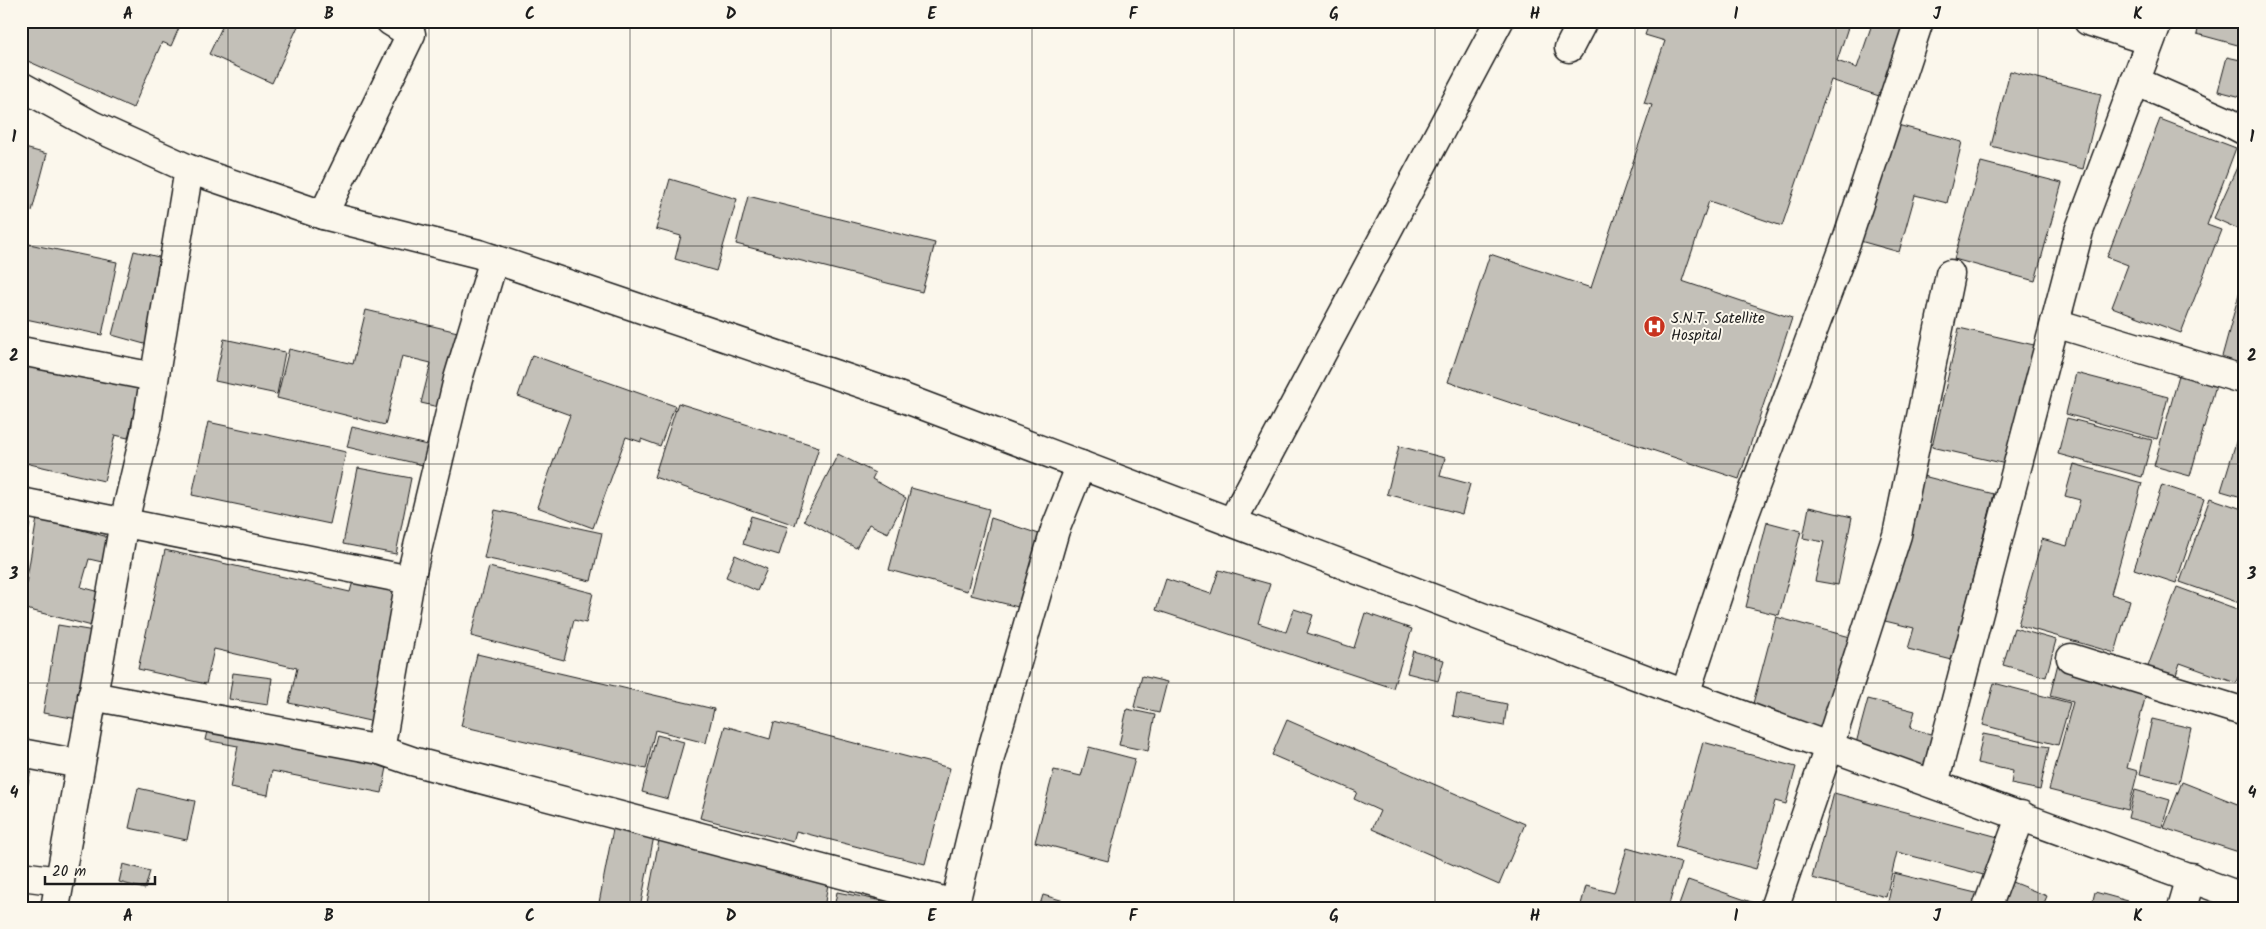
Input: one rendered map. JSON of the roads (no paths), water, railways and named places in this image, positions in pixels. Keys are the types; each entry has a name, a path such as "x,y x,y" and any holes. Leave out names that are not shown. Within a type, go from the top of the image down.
{"street":[{"path":"323,215 411,34 390,21"},
{"path":"1232,522 1499,21"},
{"path":"1569,48 1583,21"},
{"path":"1685,694 1744,516 1847,240 1919,21"},
{"path":"1934,784 2079,232 2154,31 2088,21"},
{"path":"2135,81 2228,122 2245,132"},
{"path":"21,86 92,125 189,170 323,215 494,259 893,394 1685,694 2245,898"},
{"path":"55,908 124,522 146,429 189,170"},
{"path":"380,750 410,580 458,380 494,259"},
{"path":"1774,908 1829,747 1897,536 1950,274"},
{"path":"2055,323 2245,380"},
{"path":"21,351 154,377"},
{"path":"92,696 380,750 412,761 955,906 991,753 1055,530 1081,465"},
{"path":"21,502 410,580"},
{"path":"2071,658 2245,712"},
{"path":"21,753 80,764"},
{"path":"1987,908 2021,816"},
{"path":"21,876 60,881"},
{"path":"2182,908 2191,878"}],"place":[{"name":"S.N.T. Satellite Hospital","path":"1655,327"}]}
